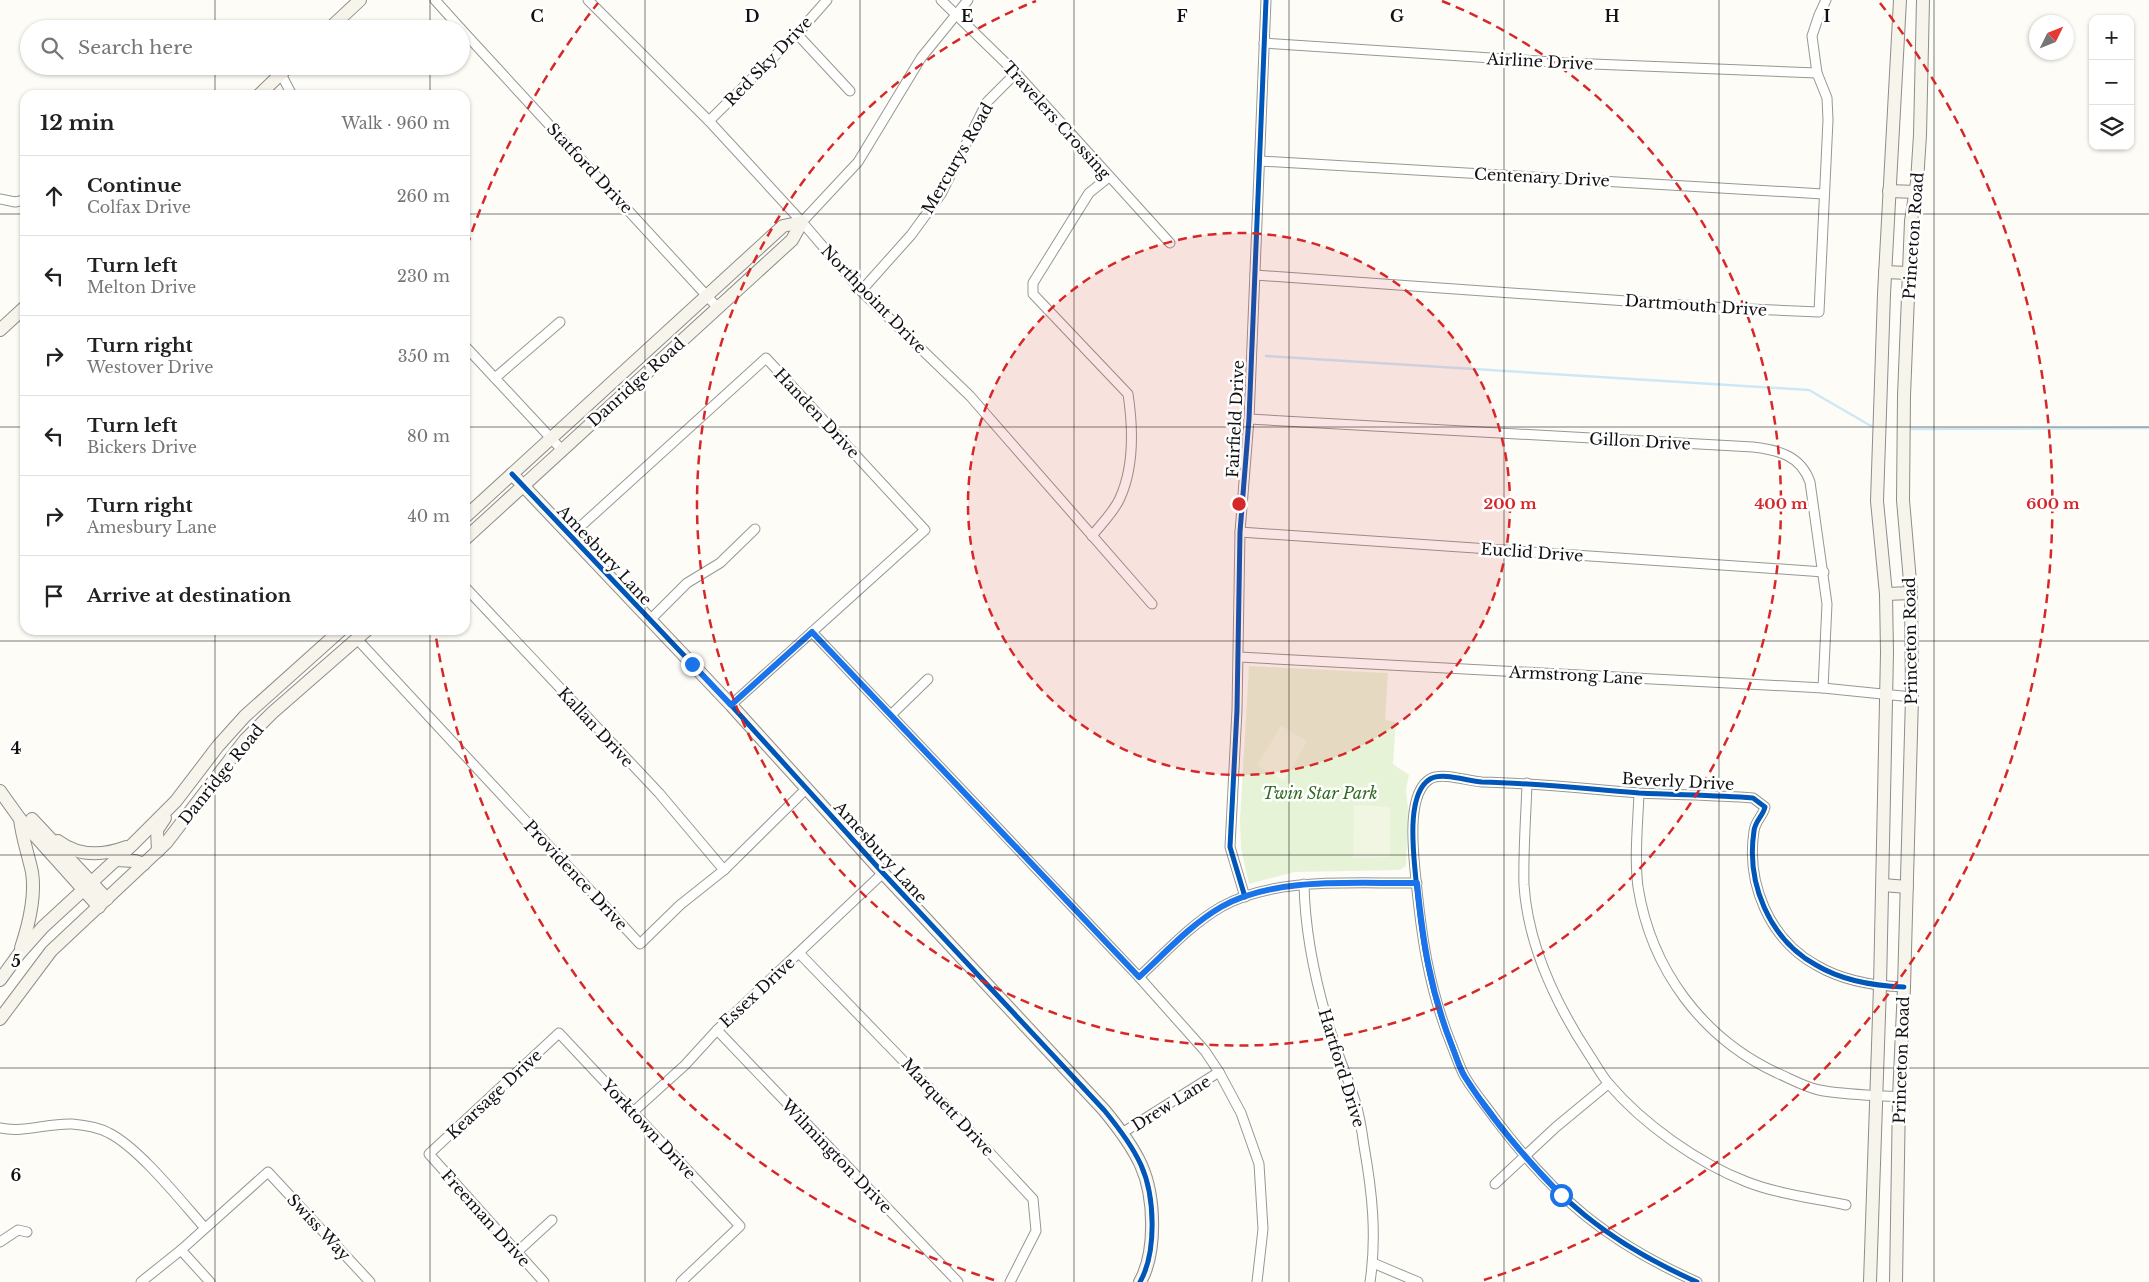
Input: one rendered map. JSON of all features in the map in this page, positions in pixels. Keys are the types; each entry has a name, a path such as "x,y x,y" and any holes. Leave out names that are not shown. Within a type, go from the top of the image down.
{"main road":[{"path":"339,20 360,0"},
{"name":"Princeton Road","path":"1870,1282 1880,986 1886,694 1886,594 1877,501 1885,272 1900,0"},
{"name":"Princeton Road","path":"1896,1282 1898,1097 1904,987 1912,697 1911,593 1903,500 1904,396 1908,273 1911,221 1916,192 1922,76 1923,0"},
{"path":"263,90 280,75"},
{"path":"1889,191 1916,192"},
{"name":"Danridge Road","path":"470,512 783,226 802,222"},
{"name":"Danridge Road","path":"470,534 792,240 802,222"},
{"path":"1885,272 1908,273"},
{"path":"0,330 20,312"},
{"path":"1881,394 1904,396"},
{"name":"Amesbury Lane","path":"512,474 731,705 883,873 1104,1110 1122,1133 1141,1166 1150,1195 1153,1236 1140,1282"},
{"path":"1886,594 1911,593"},
{"name":"Danridge Road","path":"19,954 44,927 176,801 218,746 245,716 335,635"},
{"name":"Danridge Road","path":"0,1019 51,951 158,851 245,740 272,713 361,635"},
{"path":"2,794 20,819 88,886"},
{"path":"2,794 39,826 103,903"},
{"path":"158,851 157,830 176,801"},
{"path":"0,980 19,954 29,924 33,894 32,873 20,819"},
{"path":"39,826 64,846 85,853 98,855 111,853 133,844"},
{"path":"116,860 135,861 144,864"},
{"path":"1882,885 1907,887"}],"street":[{"name":"Statford Drive","path":"435,0 453,20"},
{"name":"Northpoint Drive","path":"588,0 709,121 802,222 862,291 970,396 1152,604"},
{"name":"Red Sky Drive","path":"709,121 797,34 826,0"},
{"name":"Travelers Crossing","path":"941,0 1016,73 1170,243"},
{"name":"Danridge Road","path":"802,222 858,162 921,58 955,13 968,0"},
{"name":"Fairfield Drive","path":"1245,897 1230,848 1239,657 1240,532 1249,419 1266,0"},
{"name":"Dartmouth Drive","path":"1255,275 1819,312 1824,252 1824,194 1828,120 1826,98 1817,73 1812,36 1826,0"},
{"path":"797,34 850,91"},
{"name":"Statford Drive","path":"470,39 718,308"},
{"name":"Airline Drive","path":"1264,43 1568,63 1817,73"},
{"name":"Mercurys Road","path":"862,291 911,235 936,201 987,102 1016,73"},
{"path":"286,75 291,90"},
{"name":"Centenary Drive","path":"1260,161 1824,194"},
{"path":"1092,536 1119,500 1129,474 1131,414 1128,394 1034,294 1033,284 1089,193 1109,177"},
{"path":"0,199 20,201"},
{"path":"495,378 560,322"},
{"path":"470,351 562,450"},
{"name":"Handen Drive","path":"570,536 766,358 925,530 812,632"},
{"name":"Gillon Drive","path":"1249,419 1773,449 1797,461 1807,473 1810,482 1827,604 1823,688"},
{"path":"650,620 687,584 720,563 755,529"},
{"name":"Euclid Drive","path":"1240,532 1824,572"},
{"name":"Kallan Drive","path":"470,592 659,793 724,870"},
{"path":"731,705 812,632 1139,977 1205,1052 1219,1072 1241,1112 1259,1164 1263,1229 1257,1282"},
{"name":"Providence Drive","path":"363,635 640,944 680,905 724,870 807,788"},
{"name":"Armstrong Lane","path":"1239,657 1823,688 1912,697"},
{"path":"891,715 928,679"},
{"name":"Beverly Drive","path":"1417,883 1413,843 1416,807 1419,794 1431,779 1444,777 1468,781 1527,783 1639,792 1753,798 1765,807 1754,830 1755,878 1759,896 1769,919 1781,935 1815,965 1832,973 1880,986 1904,987"},
{"path":"1527,783 1524,885 1528,913 1547,978 1577,1036 1608,1084 1639,1114 1665,1135 1718,1169 1748,1182 1794,1195 1846,1205"},
{"path":"1639,792 1637,863 1638,886 1643,909 1649,932 1665,968 1686,1002 1711,1030 1734,1049 1769,1069 1819,1090 1898,1097"},
{"name":"Essex Drive","path":"633,1112 685,1065 717,1030 883,873"},
{"path":"1139,977 1196,925 1221,907 1245,897 1304,884 1417,883 1428,972 1443,1024 1464,1076 1523,1156 1580,1214 1605,1232 1664,1267 1697,1282"},
{"name":"Hartford Drive","path":"1304,884 1305,914 1315,976 1331,1034 1356,1102 1374,1208 1373,1263 1370,1282"},
{"name":"Marquett Drive","path":"799,953 919,1076 1033,1199 1036,1231 1010,1282"},
{"name":"Wilmington Drive","path":"717,1030 958,1282"},
{"name":"Yorktown Drive","path":"559,1033 740,1226 681,1282"},
{"name":"Kearsage Drive","path":"429,1154 559,1033"},
{"name":"Drew Lane","path":"1122,1133 1219,1072"},
{"path":"1495,1184 1523,1156 1608,1084"},
{"path":"0,1128 11,1130 69,1124 85,1125 110,1133 138,1156 204,1227 181,1250 141,1282"},
{"name":"Freeman Drive","path":"429,1154 544,1282"},
{"name":"Swiss Way","path":"204,1227 268,1172 370,1282"},
{"path":"516,1253 552,1220"},
{"path":"0,1242 18,1230 27,1232"},
{"path":"181,1250 210,1282"},
{"path":"1373,1263 1418,1282"}],"green space":[{"name":"Twin Star Park","path":"1249,666 1388,673 1385,720 1396,722 1393,764 1409,775 1406,789 1408,809 1406,866 1400,870 1294,872 1249,884 1241,848 1240,819"},
{"path":"1281,726 1307,741 1284,781 1257,766"},
{"path":"1354,805 1390,807 1390,857 1353,858"}],"waterway":[{"path":"1266,356 1809,390 1871,426"},
{"path":"1912,429 2149,428"}],"cycle path":[{"path":"1245,897 1230,847 1237,710 1240,532 1249,419 1266,0"},
{"path":"512,474 731,705 883,873 1104,1110 1129,1143 1141,1165 1149,1192 1152,1224 1151,1240 1149,1255 1140,1282"},
{"path":"1697,1282 1665,1267 1609,1234 1562,1195 1518,1148 1465,1077 1437,1003 1423,938 1413,835 1415,808 1423,786 1430,779 1442,776 1482,782 1639,793 1753,798 1765,807 1756,824 1752,851 1758,889 1764,908 1785,940 1816,965 1836,975 1870,984 1904,987"}],"route":[{"path":"692,664 731,705 812,632 1139,977 1196,925 1221,907 1245,897 1304,884 1417,883 1428,972 1443,1024 1464,1076 1523,1156 1561,1195"}]}
